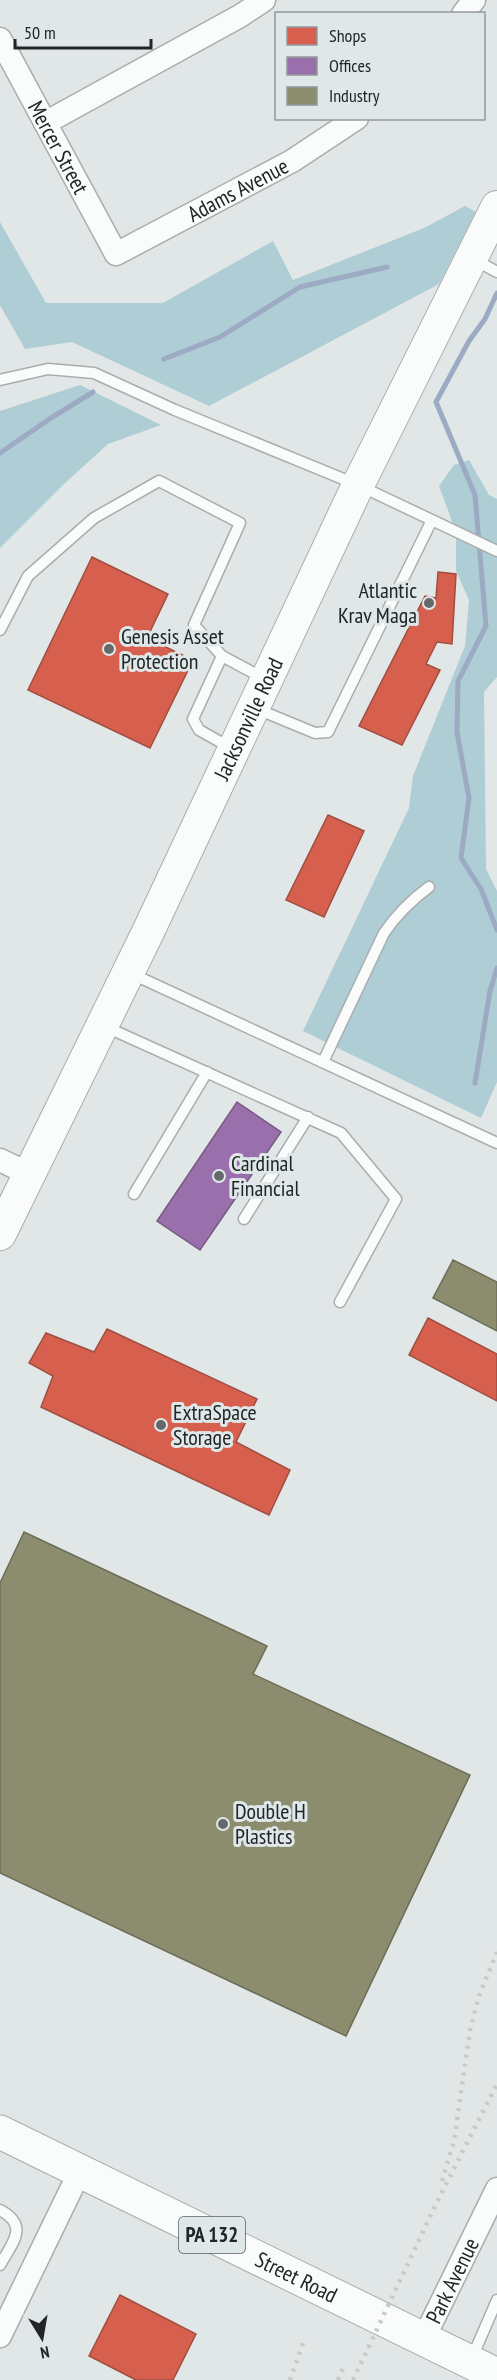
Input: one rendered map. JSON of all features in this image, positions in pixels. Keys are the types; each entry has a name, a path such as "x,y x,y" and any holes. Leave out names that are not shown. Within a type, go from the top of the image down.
{"main road":[{"name":"Jacksonville Road","path":"0,1234 148,932 358,485 484,265 497,207"},
{"name":"Street Road","path":"0,2132 424,2338 483,2369"}],"street":[{"path":"45,123 240,16 264,0"},
{"path":"465,12 474,0"},
{"name":"Mercer Street","path":"0,39 116,254"},
{"name":"Adams Avenue","path":"116,254 292,161 354,120"},
{"path":"0,1160 29,1174"},
{"path":"0,2336 80,2171"},
{"name":"Park Avenue","path":"424,2338 497,2189"}],"lane":[{"path":"0,380 48,369 94,373 175,410 358,485 497,550"},
{"path":"0,630 28,576 94,518 159,481 240,524 194,625 222,657 266,680"},
{"path":"253,708 315,733 328,732 432,520"},
{"path":"222,657 193,719 199,730 234,749"},
{"path":"322,1062 384,933 403,908 429,887"},
{"path":"127,971 497,1143"},
{"path":"101,1025 341,1132 396,1199 340,1302"},
{"path":"134,1194 207,1072"},
{"path":"244,1219 308,1117"},
{"path":"0,2210 9,2215 17,2224 17,2233 0,2265"},
{"path":"483,2369 497,2301"}],"shaded area":[{"path":"465,206 476,212 439,284 209,406 72,342 25,349 0,305 0,222 46,303 163,303 273,241 293,280 424,228"},
{"path":"80,385 161,425 108,444 0,548 0,411"},
{"path":"469,460 489,495 497,499 497,677 484,692 486,869 497,891 497,1082 481,1118 303,1031 409,808 413,776 465,646 469,600 456,571 456,532 439,486 454,465"}],"building: Shops":[{"name":"Genesis Asset Protection","path":"92,557 168,594 147,638 193,660 150,748 28,690"},
{"path":"438,572 456,574 452,644 437,642 426,664 440,670 402,745 359,726 425,596 436,598"},
{"path":"328,815 364,831 324,917 286,900"},
{"path":"428,1318 497,1354 497,1401 409,1355"},
{"name":"ExtraSpace Storage","path":"107,1329 257,1399 236,1442 290,1470 269,1515 41,1407 53,1376 29,1363 46,1333 94,1352"},
{"path":"120,2295 196,2334 173,2380 136,2380 89,2356"}],"building: Offices":[{"name":"Cardinal Financial","path":"237,1102 281,1132 200,1250 157,1221"}],"building: Industry":[{"path":"453,1260 497,1282 497,1331 433,1298"},
{"name":"Double H Plastics","path":"24,1532 267,1646 253,1674 470,1775 346,2036 0,1873 0,1583"}],"waterway":[{"path":"164,359 220,337 300,287 387,267"},
{"path":"497,293 485,319 469,341 436,402 475,495 486,626 458,681 457,732 469,798 461,858 481,889 497,930"},
{"path":"0,453 93,392"},
{"path":"475,1083 490,991 497,968"}],"railway":[{"path":"442,2181 454,2141 470,2030 479,1996 497,1952"},
{"path":"353,2380 437,2202 497,2084"},
{"path":"290,2380 304,2340"},
{"path":"338,2380 345,2364"}],"place":[{"name":"Atlantic Krav Maga","path":"429,603"},
{"name":"Genesis Asset Protection","path":"109,649"},
{"name":"Cardinal Financial","path":"219,1176"},
{"name":"ExtraSpace Storage","path":"161,1425"},
{"name":"Double H Plastics","path":"223,1824"}]}
